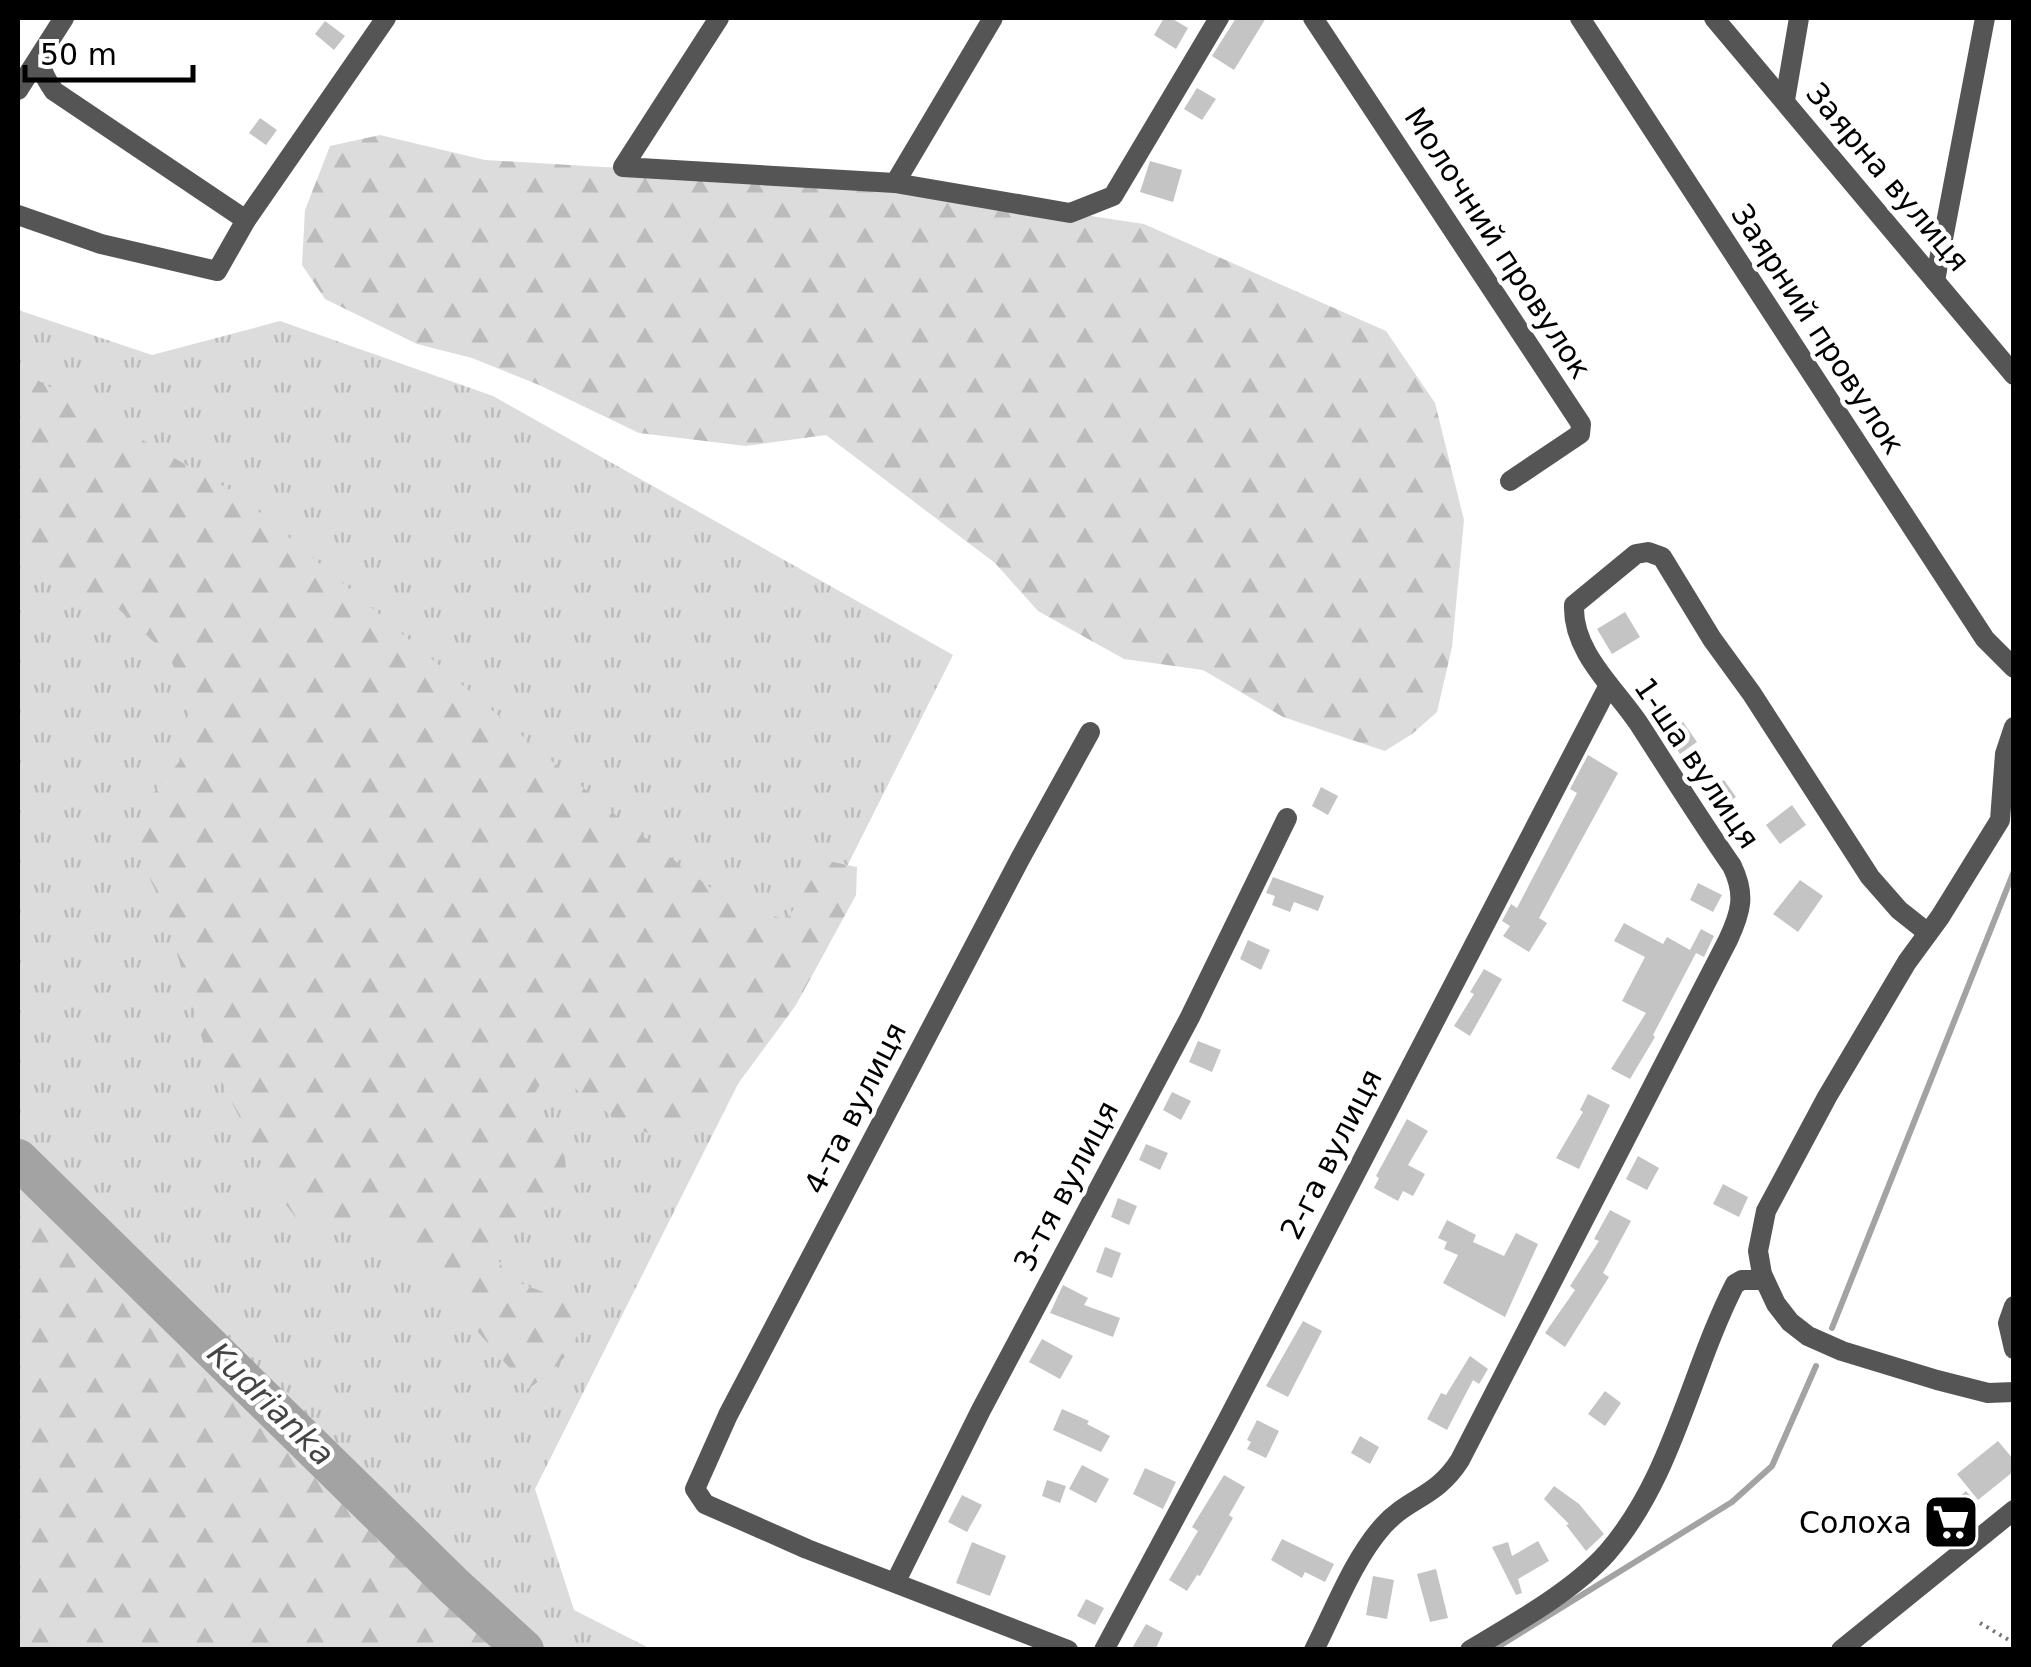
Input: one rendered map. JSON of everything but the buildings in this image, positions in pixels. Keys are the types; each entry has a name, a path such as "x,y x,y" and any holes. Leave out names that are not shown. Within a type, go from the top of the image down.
{"street":[{"path":"18,90 64,18"},
{"path":"18,214 101,244 218,271 246,220 386,18"},
{"path":"719,18 623,167 895,183 1070,213 1113,196 1218,18"},
{"path":"895,183 993,18"},
{"name":"Молочний провулок","path":"1313,18 1581,424 1580,434 1510,481"},
{"name":"Заярний провулок","path":"1580,18 1985,639 2014,668"},
{"name":"Заярна вулиця","path":"1714,18 2014,375"},
{"path":"1785,100 1799,18"},
{"path":"1935,281 1985,18"},
{"path":"44,52 40,61 54,91 246,220"},
{"name":"1-ша вулиця","path":"1314,1650 1379,1531 1401,1510 1441,1485 1460,1460 1738,920 1742,893 1732,866 1609,685 1580,637 1574,605 1642,552 1655,553 1667,563 1712,639 1752,694 1870,878 1899,910 1928,933"},
{"name":"2-га вулиця","path":"1104,1650 1609,685"},
{"path":"2014,726 2005,754 2000,820 1900,973 1827,1097 1766,1211 1758,1250 1764,1280 1790,1322 1822,1342 1882,1364 1988,1393 2014,1392"},
{"name":"4-та вулиця","path":"896,1581 825,1556 716,1509 700,1500 695,1489 708,1454 1012,872 1090,732"},
{"name":"3-тя вулиця","path":"896,1581 981,1410 1184,1028 1287,818"},
{"path":"1470,1650 1561,1590 1610,1549 1654,1476 1735,1284 1742,1280 1764,1280"},
{"path":"2014,1306 2008,1323 2014,1350"},
{"path":"1841,1650 2014,1510"},
{"path":"896,1581 1068,1650"}],"path":[{"path":"1980,1623 2014,1643"}],"green space":[{"path":"380,135 485,160 870,183 1144,224 1386,331 1435,403 1464,520 1452,647 1437,712 1385,751 1283,717 1203,670 1124,659 1038,611 995,563 826,435 746,446 639,433 472,358 417,344 325,299 302,265 305,210 330,146"},
{"path":"18,310 152,355 280,321 493,396 953,655 535,1489 574,1610 651,1649 18,1650"},
{"path":"18,369 239,495 620,819 729,902 787,920 823,860 857,867 856,895 796,1005 715,1115 667,1140 621,1123 573,1087 541,1083 533,1096 539,1116 561,1143 566,1165 564,1183 557,1197 507,1242 497,1257 509,1277 559,1299 572,1310 578,1323 577,1335 562,1360 528,1389 420,1266 371,1225 301,1224 276,1192 204,1045 163,906 129,835 155,791 179,762 189,709 170,657 110,601 18,571"},
{"path":"18,1167 324,1467 454,1586 463,1602 514,1649 18,1649"}],"waterway":[{"path":"1832,1328 2014,871"},
{"name":"Kudrianka","path":"18,1159 524,1650"},
{"path":"1493,1650 1732,1502 1772,1466 1816,1366"}],"place":[{"name":"Солоха","path":"1951,1522"}]}
